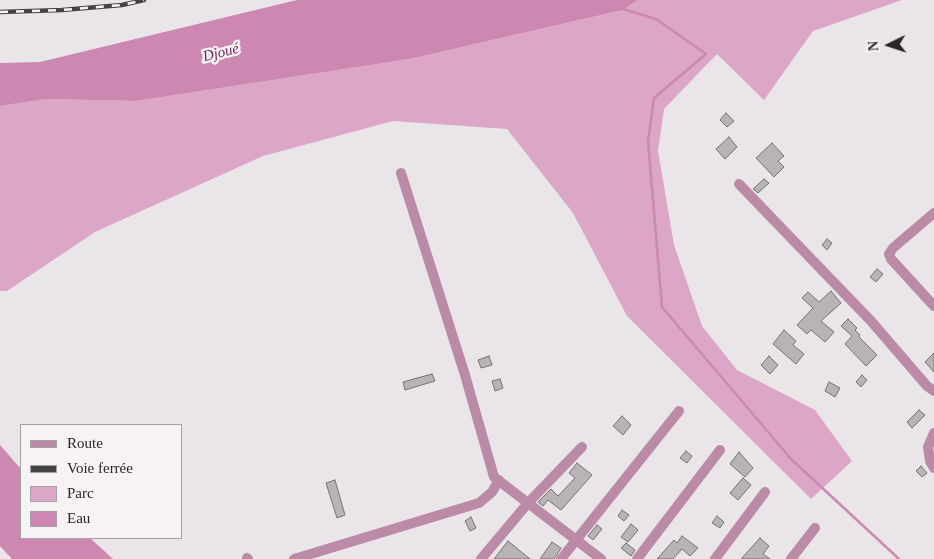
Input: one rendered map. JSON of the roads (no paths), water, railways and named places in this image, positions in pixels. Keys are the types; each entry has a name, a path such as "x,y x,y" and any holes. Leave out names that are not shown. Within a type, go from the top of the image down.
{"street":[{"path":"401,173 465,375 494,477 575,541 601,559"},
{"path":"739,184 871,321 927,386 934,391"},
{"path":"934,213 892,248 889,254 891,259 934,306"},
{"path":"561,559 678,411"},
{"path":"934,433 928,447 930,461 934,468"},
{"path":"481,559 528,503 582,447"},
{"path":"637,559 720,450"},
{"path":"294,559 479,503 492,492 499,480"},
{"path":"715,559 764,492"},
{"path":"791,559 815,528"}],"water":[{"name":"Djoué","path":"297,0 638,0 623,10 410,59 136,101 46,99 0,106 0,63 40,62"},
{"path":"0,445 20,468 20,539 91,539 113,559 12,559 0,546"}],"waterway":[{"path":"623,9 656,19 706,54 654,98 648,141 662,307 791,459 899,559"}],"railway":[{"path":"0,12 62,10 122,5 144,0"}]}
